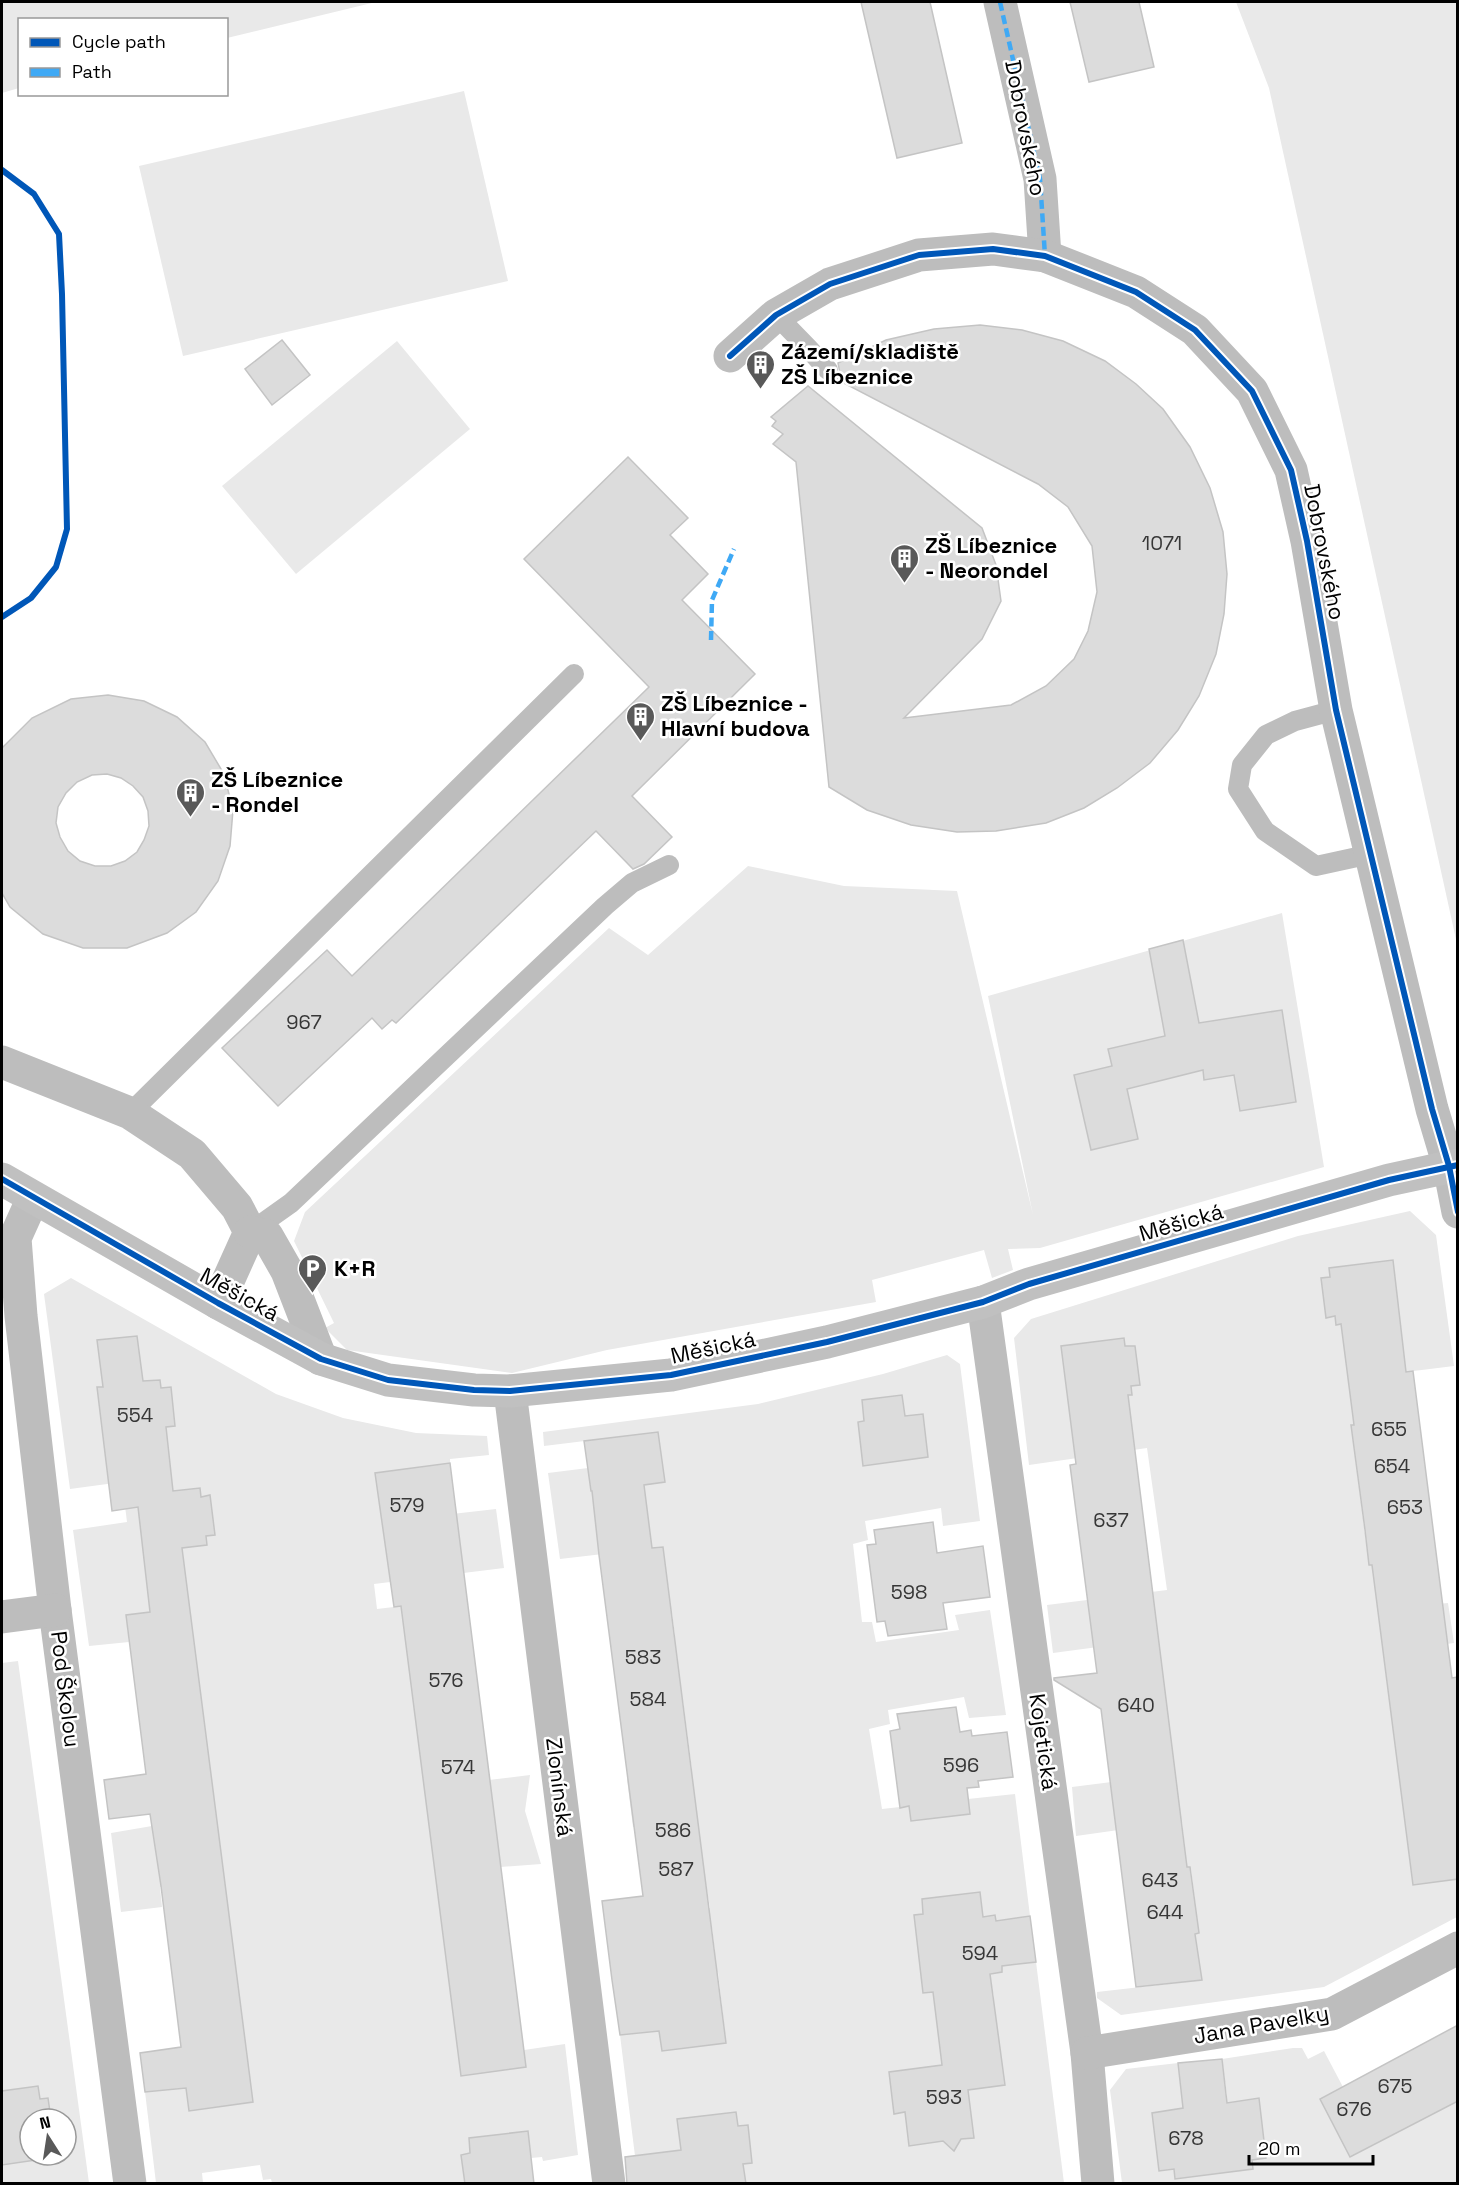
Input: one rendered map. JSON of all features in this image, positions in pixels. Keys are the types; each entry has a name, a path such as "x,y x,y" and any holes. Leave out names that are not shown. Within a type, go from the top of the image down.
{"street":[{"name":"Dobrovského","path":"1000,2 1040,179 1045,256"},
{"name":"Dobrovského","path":"730,356 776,315 830,284 919,255 993,249 1045,256 1136,292 1195,330 1252,391 1291,470 1307,541 1336,710 1432,1108 1453,1166"},
{"path":"2,1062 130,1113 192,1154 237,1207 250,1232 267,1236 287,1271 321,1359"},
{"path":"1453,1166 1458,1212"},
{"name":"Měšická","path":"2,1179 218,1303 321,1359 388,1380 474,1390 510,1391 671,1375 827,1342 983,1302 1029,1284 1389,1180 1453,1166"},
{"name":"Pod Školou","path":"33,1198 15,1238 21,1317 56,1610 130,2184"},
{"path":"218,1303 250,1232"},
{"name":"Kojetická","path":"983,1302 1087,2053 1098,2184"},
{"name":"Zlonínská","path":"510,1391 609,2184"},
{"path":"2,1617 56,1610"},
{"name":"Jana Pavelky","path":"1087,2053 1332,2014 1458,1948"}],"lane":[{"path":"776,315 828,370"},
{"path":"130,1113 574,674"},
{"path":"1336,710 1295,721 1266,735 1242,765 1238,789 1265,831 1316,866 1371,854"},
{"path":"250,1232 291,1203 605,906 632,883 669,865"}],"shaded area":[{"path":"2,2 376,2 228,38 228,18 18,18 18,88 2,93"},
{"path":"1236,2 1457,2 1457,944 1269,88"},
{"path":"464,91 508,281 183,356 139,166"},
{"path":"397,341 470,429 296,574 222,486"},
{"path":"748,866 844,886 957,891 1033,1215 988,996 1282,913 1324,1167 1040,1248 1008,1249 1013,1270 992,1278 984,1250 872,1280 876,1302 607,1350 512,1373 347,1350 325,1328 334,1323 294,1241 305,1212 609,928 648,955"},
{"path":"1410,1211 1436,1235 1454,1366 1349,1379 1354,1425 1351,1425 1369,1565 1372,1565 1378,1610 1448,1603 1454,1643 1383,1652 1413,1884 1457,1879 1457,1917 1324,1987 1121,2015 1097,1998 1097,1992 1202,1980 1195,1934 1199,1933 1191,1869 1187,1867 1182,1821 1076,1836 1072,1787 1175,1774 1158,1639 1053,1653 1047,1605 1167,1590 1147,1448 1029,1465 1014,1338 1031,1319 1298,1236"},
{"path":"71,1278 276,1394 343,1418 416,1433 487,1436 489,1455 450,1459 450,1463 376,1473 382,1522 496,1509 504,1568 374,1584 377,1609 402,1606 489,1780 530,1775 525,1811 541,1864 500,1867 461,2075 526,2067 524,2050 565,2044 578,2155 543,2161 542,2157 531,2158 528,2131 469,2138 470,2153 461,2155 465,2183 272,2183 271,2179 263,2180 260,2165 202,2173 203,2183 156,2183 145,2092 186,2088 189,2111 253,2102 224,1879 160,1887 162,1907 121,1912 111,1833 152,1826 201,1696 198,1673 194,1673 189,1607 126,1615 129,1642 89,1646 73,1530 127,1522 122,1482 70,1489 44,1294"},
{"path":"947,1355 960,1364 980,1521 943,1526 941,1508 865,1521 868,1540 853,1544 862,1622 872,1622 876,1642 959,1630 955,1615 990,1610 1006,1715 969,1718 964,1697 888,1710 890,1724 869,1729 882,1809 909,1806 970,1814 968,1799 1015,1794 1030,1916 996,1921 995,1916 983,1917 980,1892 922,1899 923,1914 935,2007 994,1998 990,1974 1002,1966 1036,1962 1064,2183 746,2183 743,2164 752,2162 748,2125 738,2126 736,2112 678,2119 681,2150 635,2156 620,2035 659,2031 662,2051 726,2042 718,1972 713,1973 710,1953 715,1952 712,1928 707,1929 705,1909 710,1908 706,1884 702,1884 697,1818 633,1827 627,1779 692,1770 683,1701 678,1701 676,1681 680,1681 677,1656 673,1657 670,1637 675,1636 672,1613 667,1613 664,1593 669,1592 663,1547 560,1559 548,1473 588,1468 591,1491 647,1514 644,1485 664,1482 658,1432 544,1446 543,1432 758,1404 883,1374"},
{"path":"18,1661 89,2183 2,2183 2,1663"},
{"path":"1302,2048 1308,2059 1324,2051 1343,2087 1320,2099 1350,2157 1457,2100 1457,2183 1122,2183 1110,2090 1126,2069 1178,2063 1182,2101 1190,2107 1152,2113 1159,2171 1174,2169 1175,2179 1252,2169 1252,2160 1266,2157 1259,2099 1221,2104 1227,2096 1222,2059"}],"building":[{"path":"861,2 930,2 962,143 897,158"},
{"path":"1070,2 1139,2 1154,67 1089,82"},
{"name":"ZŠ Líbeznice - Neorondel","path":"980,325 1022,330 1063,341 1105,361 1136,384 1163,409 1190,447 1210,488 1223,532 1227,574 1224,614 1216,654 1199,696 1178,730 1150,763 1117,788 1084,808 1046,823 996,831 957,832 911,825 867,810 829,787 796,462 773,444 783,434 772,426 776,421 771,417 808,386 982,528 996,565 1001,601 982,639 904,718 1011,705 1046,686 1074,659 1088,631 1097,592 1092,546 1068,507 1038,484 836,379 840,373 838,363 886,340 934,329"},
{"path":"282,340 310,375 272,405 245,369"},
{"name":"ZŠ Líbeznice - Hlavní budova","path":"628,457 688,518 670,535 708,574 682,600 755,674 632,796 672,837 644,864 633,869 596,831 396,1023 392,1020 382,1029 372,1018 278,1106 222,1048 327,950 352,976 649,687 524,559"},
{"name":"ZŠ Líbeznice - Rondel","path":"108,695 144,701 177,717 205,742 224,774 233,810 230,846 218,881 196,912 167,933 127,948 83,948 43,934 10,907 2,893 2,748 32,718 71,699","holes":["107,774 121,778 143,797 148,811 149,826 144,840 137,852 125,861 111,866 95,866 80,861 68,851 60,837 56,823 58,807 66,793 77,782 92,775"]},
{"path":"1183,940 1199,1023 1282,1010 1296,1102 1240,1111 1234,1075 1204,1080 1203,1070 1127,1089 1138,1139 1091,1150 1074,1075 1112,1066 1108,1049 1165,1036 1149,949"},
{"path":"1393,1260 1406,1372 1413,1371 1452,1678 1458,1677 1458,1879 1413,1885 1372,1565 1369,1565 1351,1425 1354,1425 1341,1324 1336,1325 1335,1316 1326,1318 1321,1278 1330,1277 1329,1268"},
{"path":"137,1336 143,1381 160,1380 161,1388 171,1387 175,1426 166,1427 173,1491 200,1488 201,1497 210,1495 215,1535 206,1536 207,1545 182,1548 253,2102 189,2111 186,2088 145,2092 140,2053 181,2047 161,1886 150,1814 109,1819 104,1780 146,1774 126,1615 150,1612 138,1507 112,1511 97,1387 103,1387 97,1340"},
{"path":"1124,1338 1125,1346 1135,1346 1140,1385 1131,1386 1132,1395 1128,1395 1187,1867 1190,1867 1199,1933 1195,1934 1202,1980 1136,1987 1101,1709 1054,1680 1054,1678 1097,1673 1070,1465 1076,1464 1061,1346"},
{"path":"902,1395 905,1416 923,1414 928,1457 863,1466 858,1422 864,1421 862,1400"},
{"path":"658,1432 665,1482 644,1485 652,1548 663,1547 726,2043 662,2051 659,2031 620,2035 612,1980 602,1901 643,1896 584,1441"},
{"path":"450,1463 526,2067 461,2076 401,1606 394,1607 375,1473"},
{"path":"933,1522 937,1553 983,1546 990,1597 943,1603 947,1629 888,1636 885,1621 877,1622 867,1545 876,1544 874,1530"},
{"path":"956,1707 960,1732 971,1730 972,1736 1007,1732 1013,1777 978,1781 979,1787 967,1788 970,1814 911,1821 909,1806 900,1808 890,1731 900,1729 897,1714"},
{"path":"980,1892 983,1917 995,1915 996,1921 1030,1916 1036,1962 1002,1966 1002,1972 990,1974 1005,2085 968,2090 974,2138 961,2139 954,2151 943,2141 909,2146 905,2112 894,2114 889,2072 942,2065 933,1992 923,1993 914,1915 923,1914 922,1899"},
{"path":"1458,2025 1458,2101 1350,2157 1320,2099"},
{"path":"1222,2059 1227,2103 1259,2098 1266,2158 1252,2160 1253,2169 1175,2179 1174,2169 1159,2171 1152,2113 1183,2108 1178,2063"},
{"path":"38,2086 40,2099 48,2098 49,2107 18,2107 18,2163 2,2165 2,2091"},
{"path":"736,2112 738,2126 748,2125 752,2163 743,2164 746,2184 627,2184 625,2157 681,2150 677,2119"},
{"path":"528,2131 534,2184 465,2184 461,2155 470,2153 469,2138"}],"marked path":[{"path":"1000,2 1040,179 1045,256"},
{"path":"711,640 712,600 734,549"}],"cycle path":[{"path":"2,170 34,194 59,234 67,529 56,567 31,598 2,617"},
{"path":"730,356 776,315 830,284 919,255 993,249 1045,256 1136,292 1195,330 1252,391 1291,470 1307,541 1336,710 1432,1109 1449,1166 1458,1212"},
{"path":"2,1179 218,1303 321,1359 388,1380 474,1390 510,1391 671,1375 827,1342 983,1302 1029,1284 1389,1180 1458,1165"}],"place":[{"name":"Zázemí/skladiště ZŠ Líbeznice","path":"760,390"},
{"name":"ZŠ Líbeznice - Neorondel","path":"904,584"},
{"name":"ZŠ Líbeznice - Hlavní budova","path":"640,742"},
{"name":"ZŠ Líbeznice - Rondel","path":"190,818"},
{"name":"K+R","path":"313,1294"}]}
